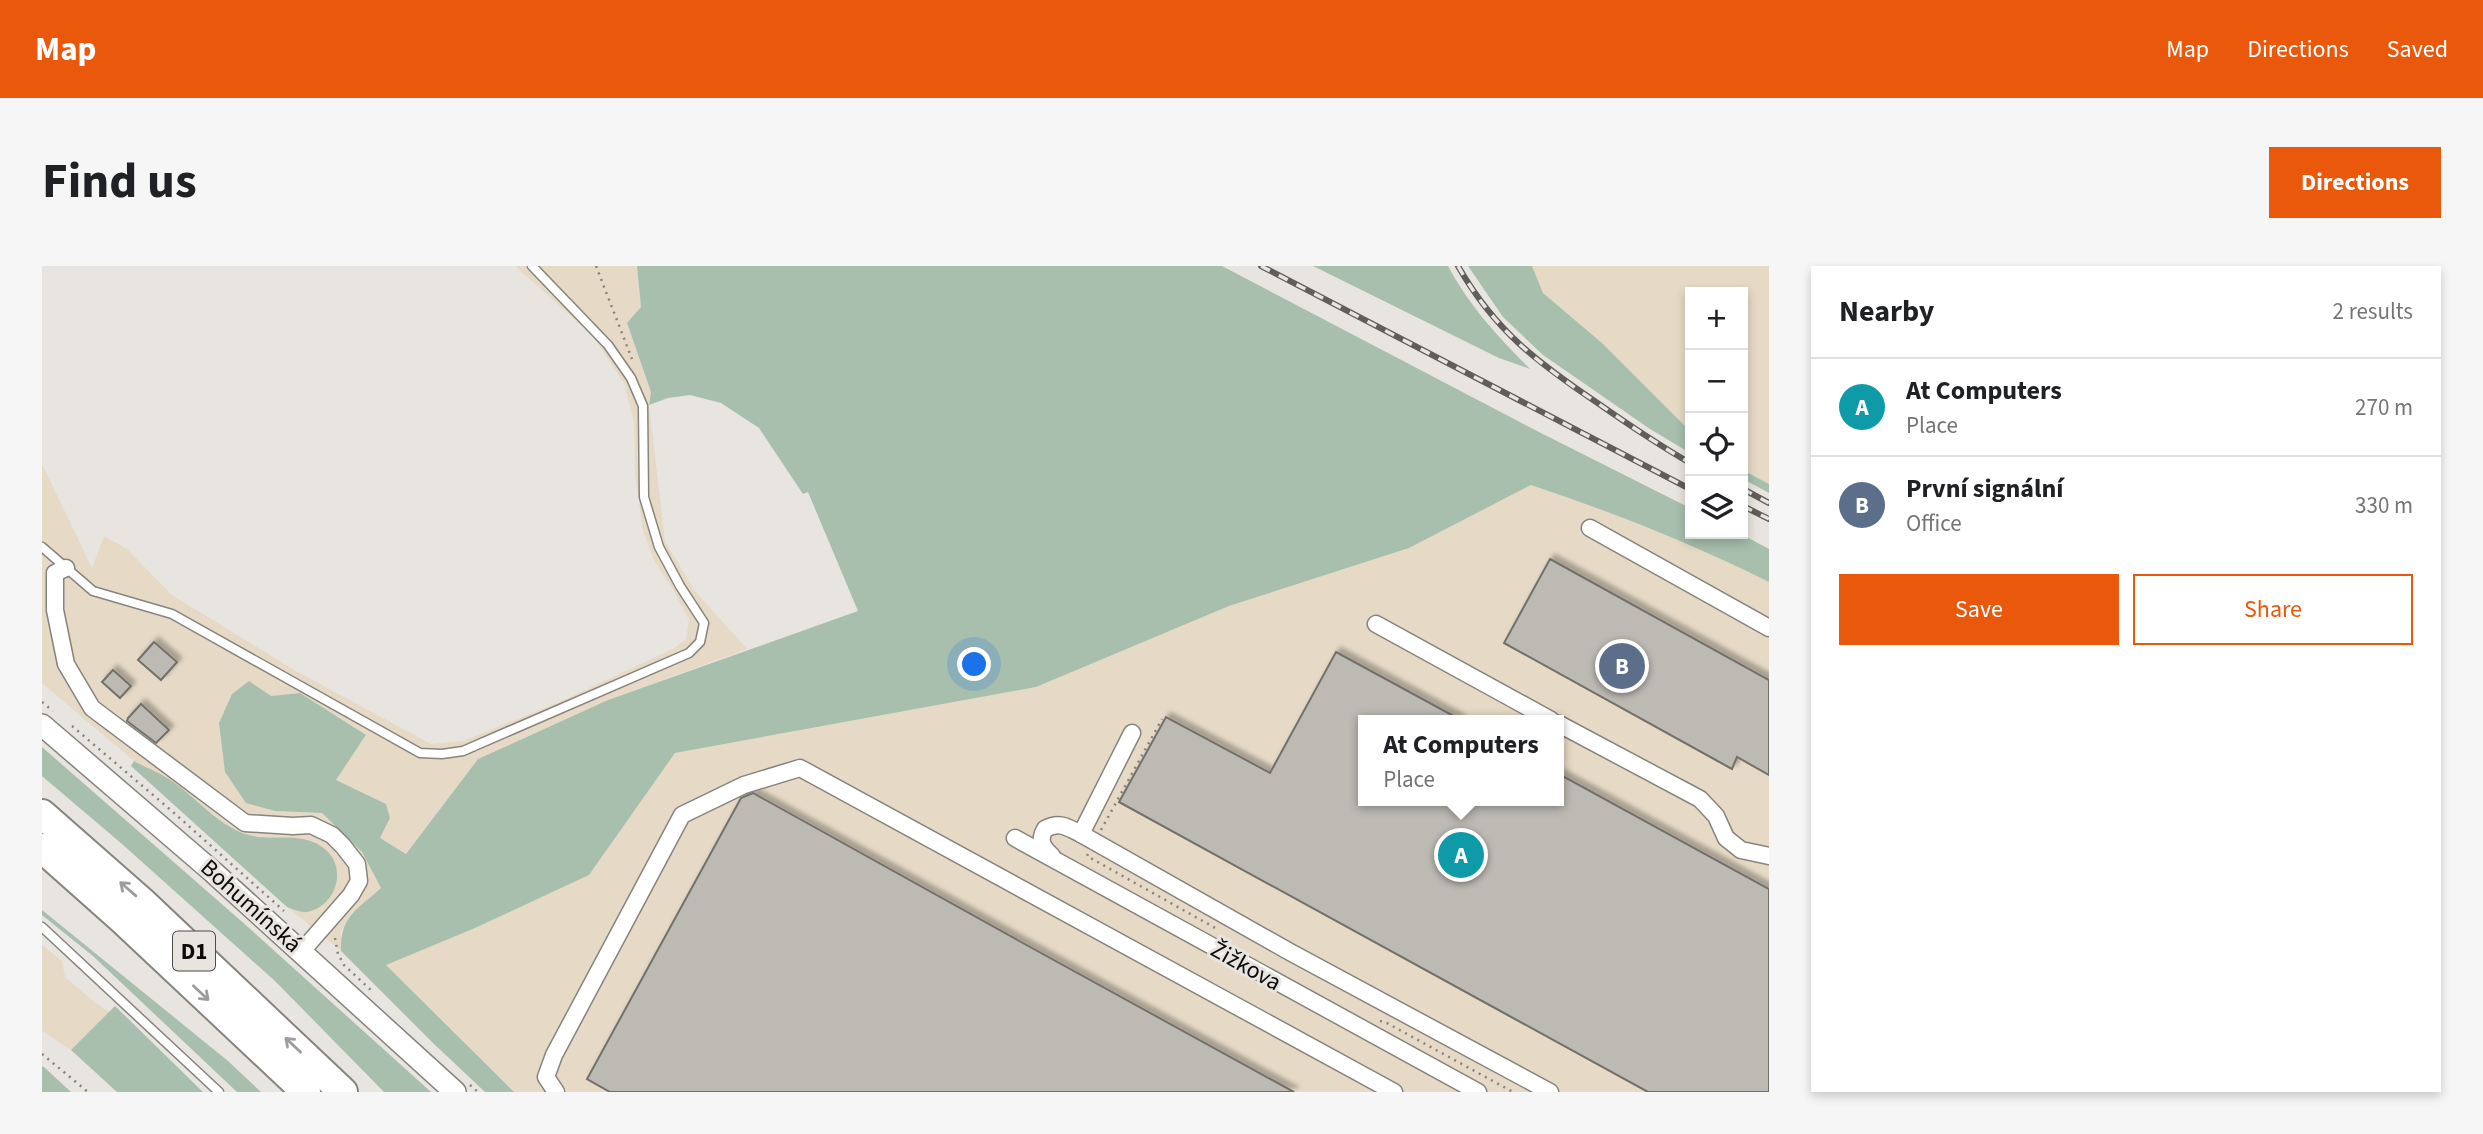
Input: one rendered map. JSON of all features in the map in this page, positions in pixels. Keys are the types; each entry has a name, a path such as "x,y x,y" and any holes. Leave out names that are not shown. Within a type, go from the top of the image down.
{"highway":[{"name":"D1","path":"42,814 141,901 343,1092"},
{"name":"D1","path":"42,848 123,920 306,1092"}],"main road":[{"name":"Bohumínská","path":"42,725 302,951 455,1092"}],"street":[{"path":"1590,528 1769,628"},
{"path":"55,610 55,573 66,568"},
{"path":"42,575 55,610 66,664 92,708 245,823 311,825 332,835 357,864 359,881 351,895 302,951"},
{"path":"1376,624 1542,715"},
{"path":"1564,727 1700,799 1717,816 1726,838 1741,850 1769,856"},
{"path":"1088,838 1132,733"},
{"path":"556,1092 545,1077 554,1055 682,816 744,785 800,768 1394,1092"},
{"path":"1066,868 1043,846 1043,833 1048,827 1057,824 1088,838 1527,1086 1550,1092"},
{"name":"Žižkova","path":"1014,838 1478,1092"}],"lane":[{"path":"42,547 93,591 172,614 420,753 463,751 689,653 700,642 704,622 659,547 644,497 643,406 631,378 608,345 532,266"},
{"path":"42,927 219,1092"}],"path":[{"path":"596,266 632,360"},
{"path":"42,702 173,812 284,911"},
{"path":"1088,838 1162,719"},
{"path":"335,938 338,954 344,965"},
{"path":"42,1054 88,1092"}],"shaded area":[{"path":"515,266 637,266 641,307 627,324 651,392 649,405 665,541 694,590 747,649 608,700 478,759 406,854 380,838 390,818 386,804 336,780 366,736 300,693 271,696 219,723 225,772 247,803 275,811 322,813 362,852 381,888 351,915 341,932 341,951 287,907 304,912 315,841 250,836 232,829 173,782 134,761 42,683 42,464 92,568 104,536 127,549 172,595 296,671 431,744 463,741 557,703 673,649 686,639 689,620 655,562 643,531 635,473 634,423 624,383 592,335"},
{"path":"1532,266 1769,266 1769,484 1748,473 1748,287 1685,287 1685,426 1602,343 1543,293"},
{"path":"1531,485 1605,511 1721,558 1769,582 1769,1092 514,1092 385,965 475,928 589,875 675,753 1036,687 1229,606 1409,548"},
{"path":"42,945 62,961 65,977 110,1012 71,1050 42,1031"}],"green space":[{"path":"637,266 1222,266 1685,505 1685,539 1748,538 1769,549 1769,582 1652,529 1531,485 1409,548 1229,606 1036,687 675,753 589,875 475,928 386,965 514,1092 485,1092 341,951 343,929 347,921 381,888 362,852 322,813 275,811 246,803 225,772 219,723 232,694 249,681 271,696 300,693 366,735 336,780 386,804 390,818 380,838 406,854 478,759 608,700 858,611 808,492 803,494 759,428 721,403 690,395 668,398 649,405 651,392 627,323 641,307"},
{"path":"1313,266 1448,266 1485,320 1530,369 1499,358"},
{"path":"1468,266 1532,266 1543,293 1602,343 1685,426 1685,450 1543,355 1503,317"},
{"path":"1748,473 1769,484 1769,493 1748,482"},
{"path":"42,747 431,1092 384,1092 275,981 42,776"},
{"path":"134,761 171,780 235,830 255,836 308,840 326,850 336,867 337,877 331,895 317,909 307,912 287,907 131,766"},
{"path":"42,910 228,1061 261,1092 237,1092 93,956 42,915"},
{"path":"115,1006 203,1092 117,1092 71,1050"},
{"path":"42,1066 45,1068 71,1092 42,1092"}],"building":[{"path":"1550,559 1769,680 1769,775 1737,757 1732,769 1504,643"},
{"path":"154,642 177,662 161,680 138,660"},
{"path":"1336,652 1452,715 1358,715 1358,806 1564,806 1564,777 1769,889 1769,1092 1648,1092 1119,802 1166,717 1270,773"},
{"path":"113,670 131,686 120,698 102,682"},
{"path":"141,704 169,730 156,743 127,721"},
{"path":"753,793 1294,1092 610,1092 587,1079 741,798"}],"railway":[{"path":"1261,266 1685,486"},
{"path":"1458,266 1487,309 1537,359 1622,420 1685,460"},
{"path":"1748,492 1769,503"},
{"path":"1748,508 1769,519"}],"place":[{"name":"První signální","path":"1622,666"},
{"name":"At Computers","path":"1461,855"}]}
